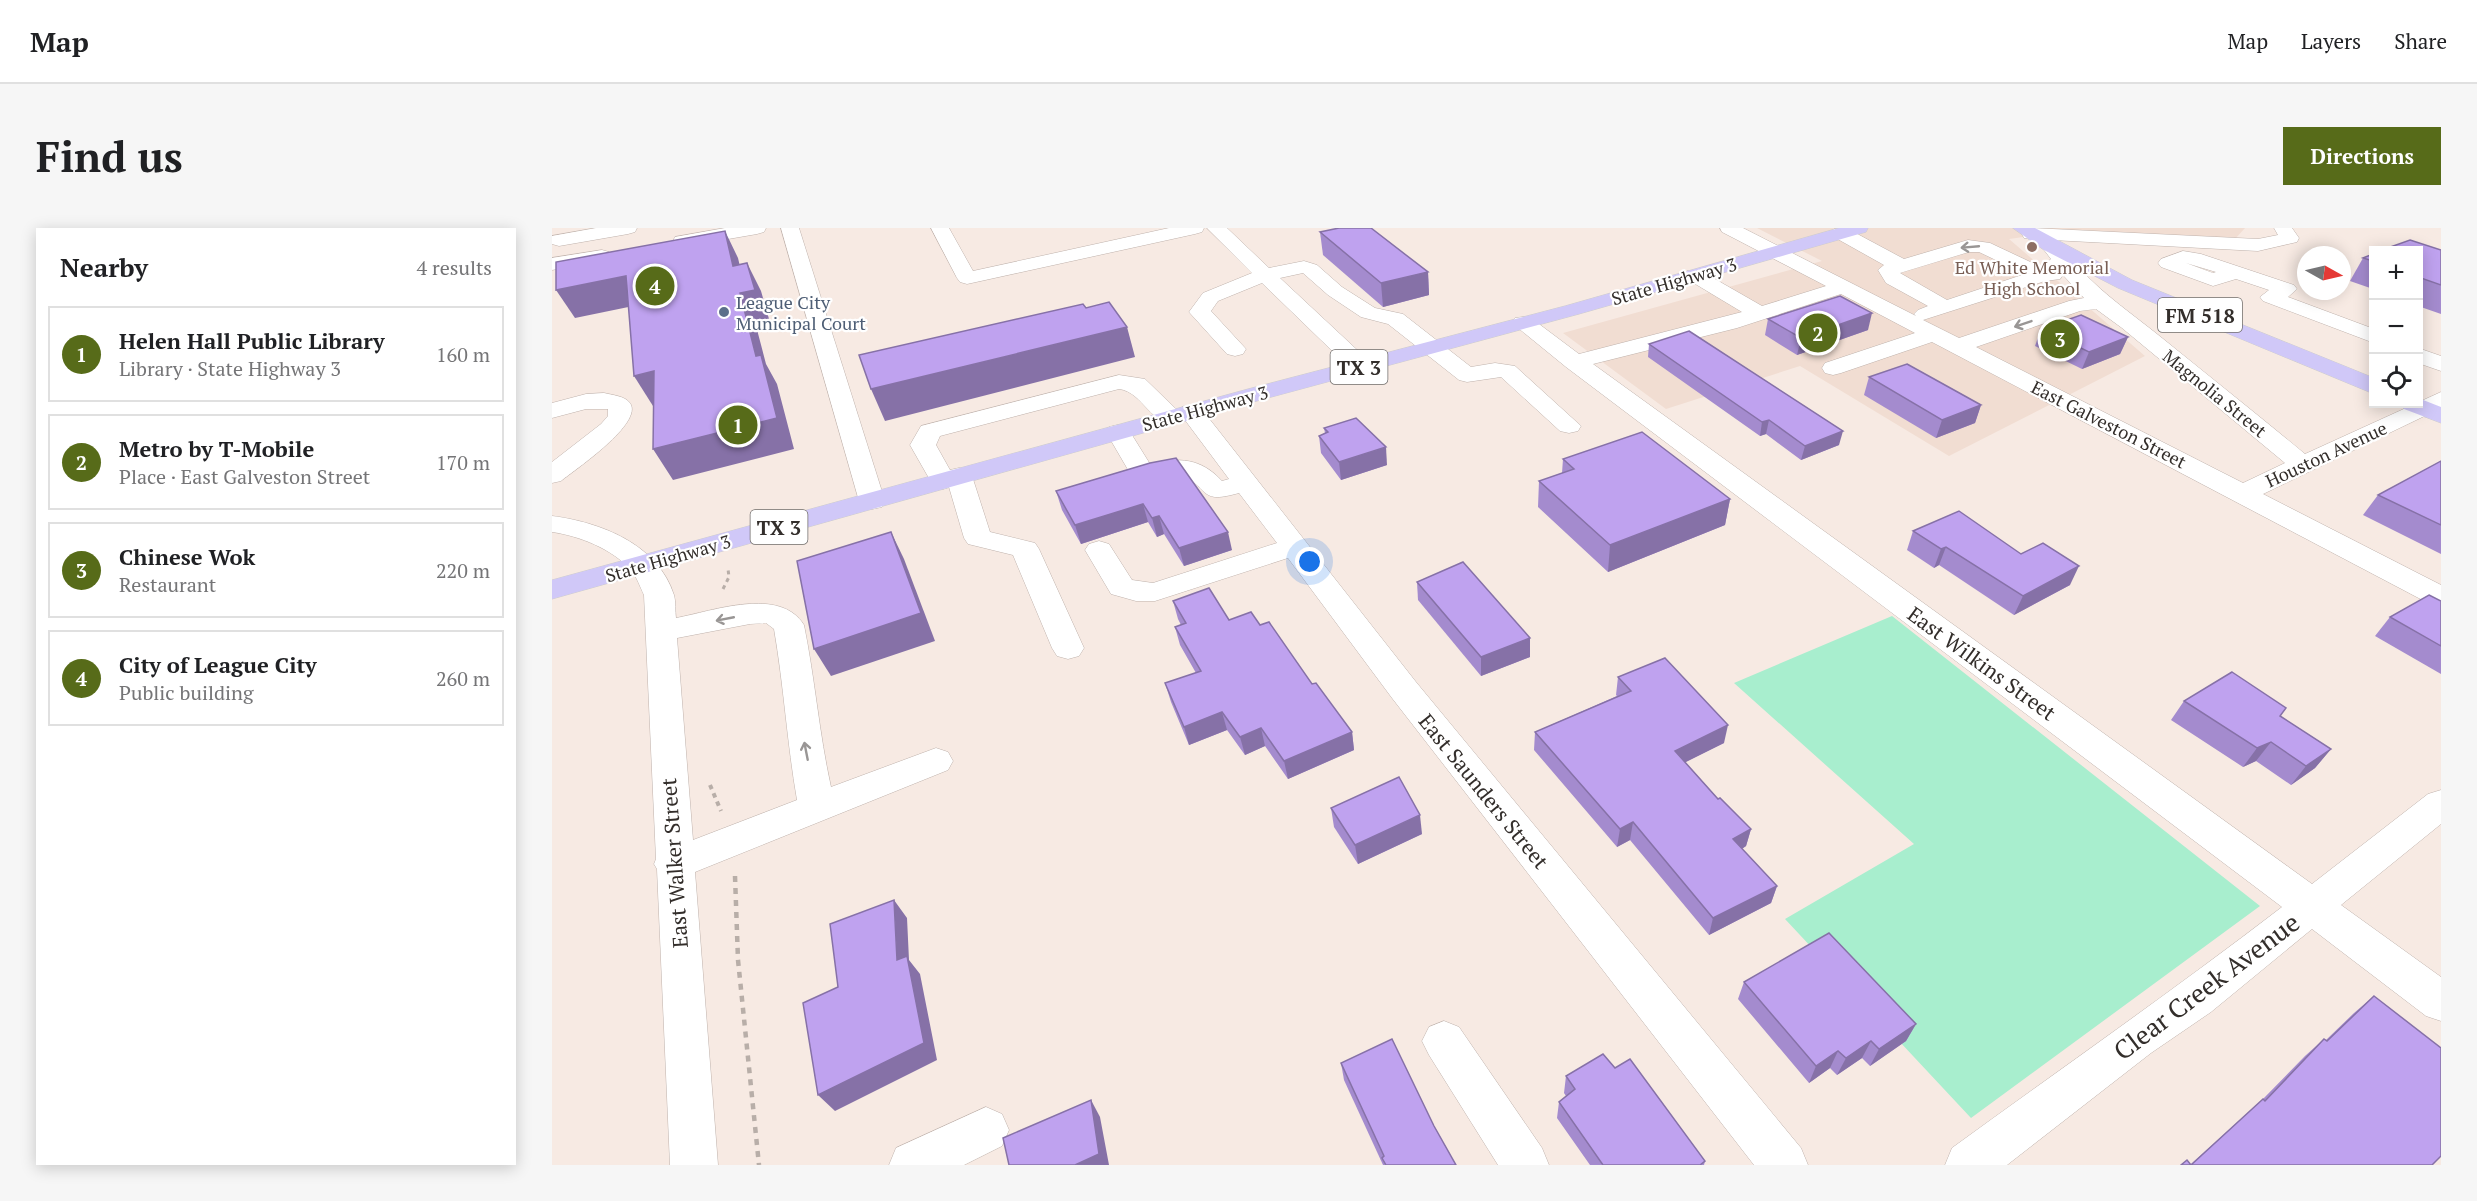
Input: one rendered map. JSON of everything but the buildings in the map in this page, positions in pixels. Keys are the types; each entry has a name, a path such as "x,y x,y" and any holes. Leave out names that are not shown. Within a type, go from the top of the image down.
{"main road":[{"name":"State Highway 3","path":"552,590 1850,231"},
{"name":"FM 518","path":"2027,231 2062,261 2125,284 2369,384"}],"street":[{"path":"552,242 628,228"},
{"path":"666,244 757,228"},
{"path":"790,228 872,501"},
{"path":"940,228 967,278 1195,228"},
{"path":"1216,228 1361,366"},
{"name":"East Galveston Street","path":"1729,228 2441,597"},
{"path":"2027,231 2111,233 2258,246 2290,238 2283,228"},
{"path":"1850,231 1882,257"},
{"path":"1818,240 1882,257 1903,266"},
{"path":"1945,307 1893,279 1888,270 1968,246 1983,247 2043,274"},
{"path":"552,264 620,252"},
{"path":"1907,320 2043,274 2062,261"},
{"name":"Magnolia Street","path":"2062,261 2103,305 2130,323 2303,465"},
{"path":"1235,348 1200,312 1210,297 1264,275 1304,267 1310,269 1335,291 1368,313 1395,319 1467,375 1495,370 1507,371 1569,426"},
{"path":"2235,272 2369,320"},
{"path":"1694,276 1759,313"},
{"path":"1574,362 1844,288"},
{"path":"2286,289 2270,297 2369,336"},
{"path":"1293,302 1335,291"},
{"path":"1959,346 2068,308 2103,305"},
{"path":"2068,308 2103,325 2130,323"},
{"name":"East Wilkins Street","path":"1523,323 2441,1002"},
{"path":"1833,368 1934,334"},
{"name":"East Saunders Street","path":"951,479 923,445 930,431 1119,382 1137,384 1180,415 1245,483 1404,690 1784,1165"},
{"path":"552,411 596,400 612,401 620,406 620,417 610,429 554,471"},
{"name":"Houston Avenue","path":"2244,493 2429,407"},
{"path":"1118,432 1143,474 1173,466 1201,473 1217,491 1245,483"},
{"path":"951,479 978,538 1025,549 1068,648"},
{"path":"552,524 562,525 609,541 642,566"},
{"path":"1099,550 1121,587 1136,592 1155,592 1294,547"},
{"name":"East Walker Street","path":"642,566 659,595 693,1165"},
{"path":"660,631 772,612 789,625 799,681 804,742 817,808"},
{"path":"674,864 936,761"},
{"name":"Clear Creek Avenue","path":"1969,1165 2136,1039 2196,998 2441,804"},
{"path":"1444,1041 1525,1165"},
{"path":"913,1165 987,1130"}],"shaded area":[{"path":"1757,228 2245,228 2235,239 2065,231 2009,239 2145,356 1949,456 1800,366 1666,409 1563,333 1822,261"}],"green space":[{"path":"1892,616 2260,906 1971,1118 1785,919 1914,844 1734,683"}],"place":[{"name":"Ed White Memorial High School","path":"2032,247"},
{"name":"City of League City","path":"655,286"},
{"name":"League City Municipal Court","path":"724,312"},
{"name":"Metro by T-Mobile","path":"1818,333"},
{"name":"Chinese Wok","path":"2060,339"},
{"name":"Helen Hall Public Library","path":"738,425"}]}
